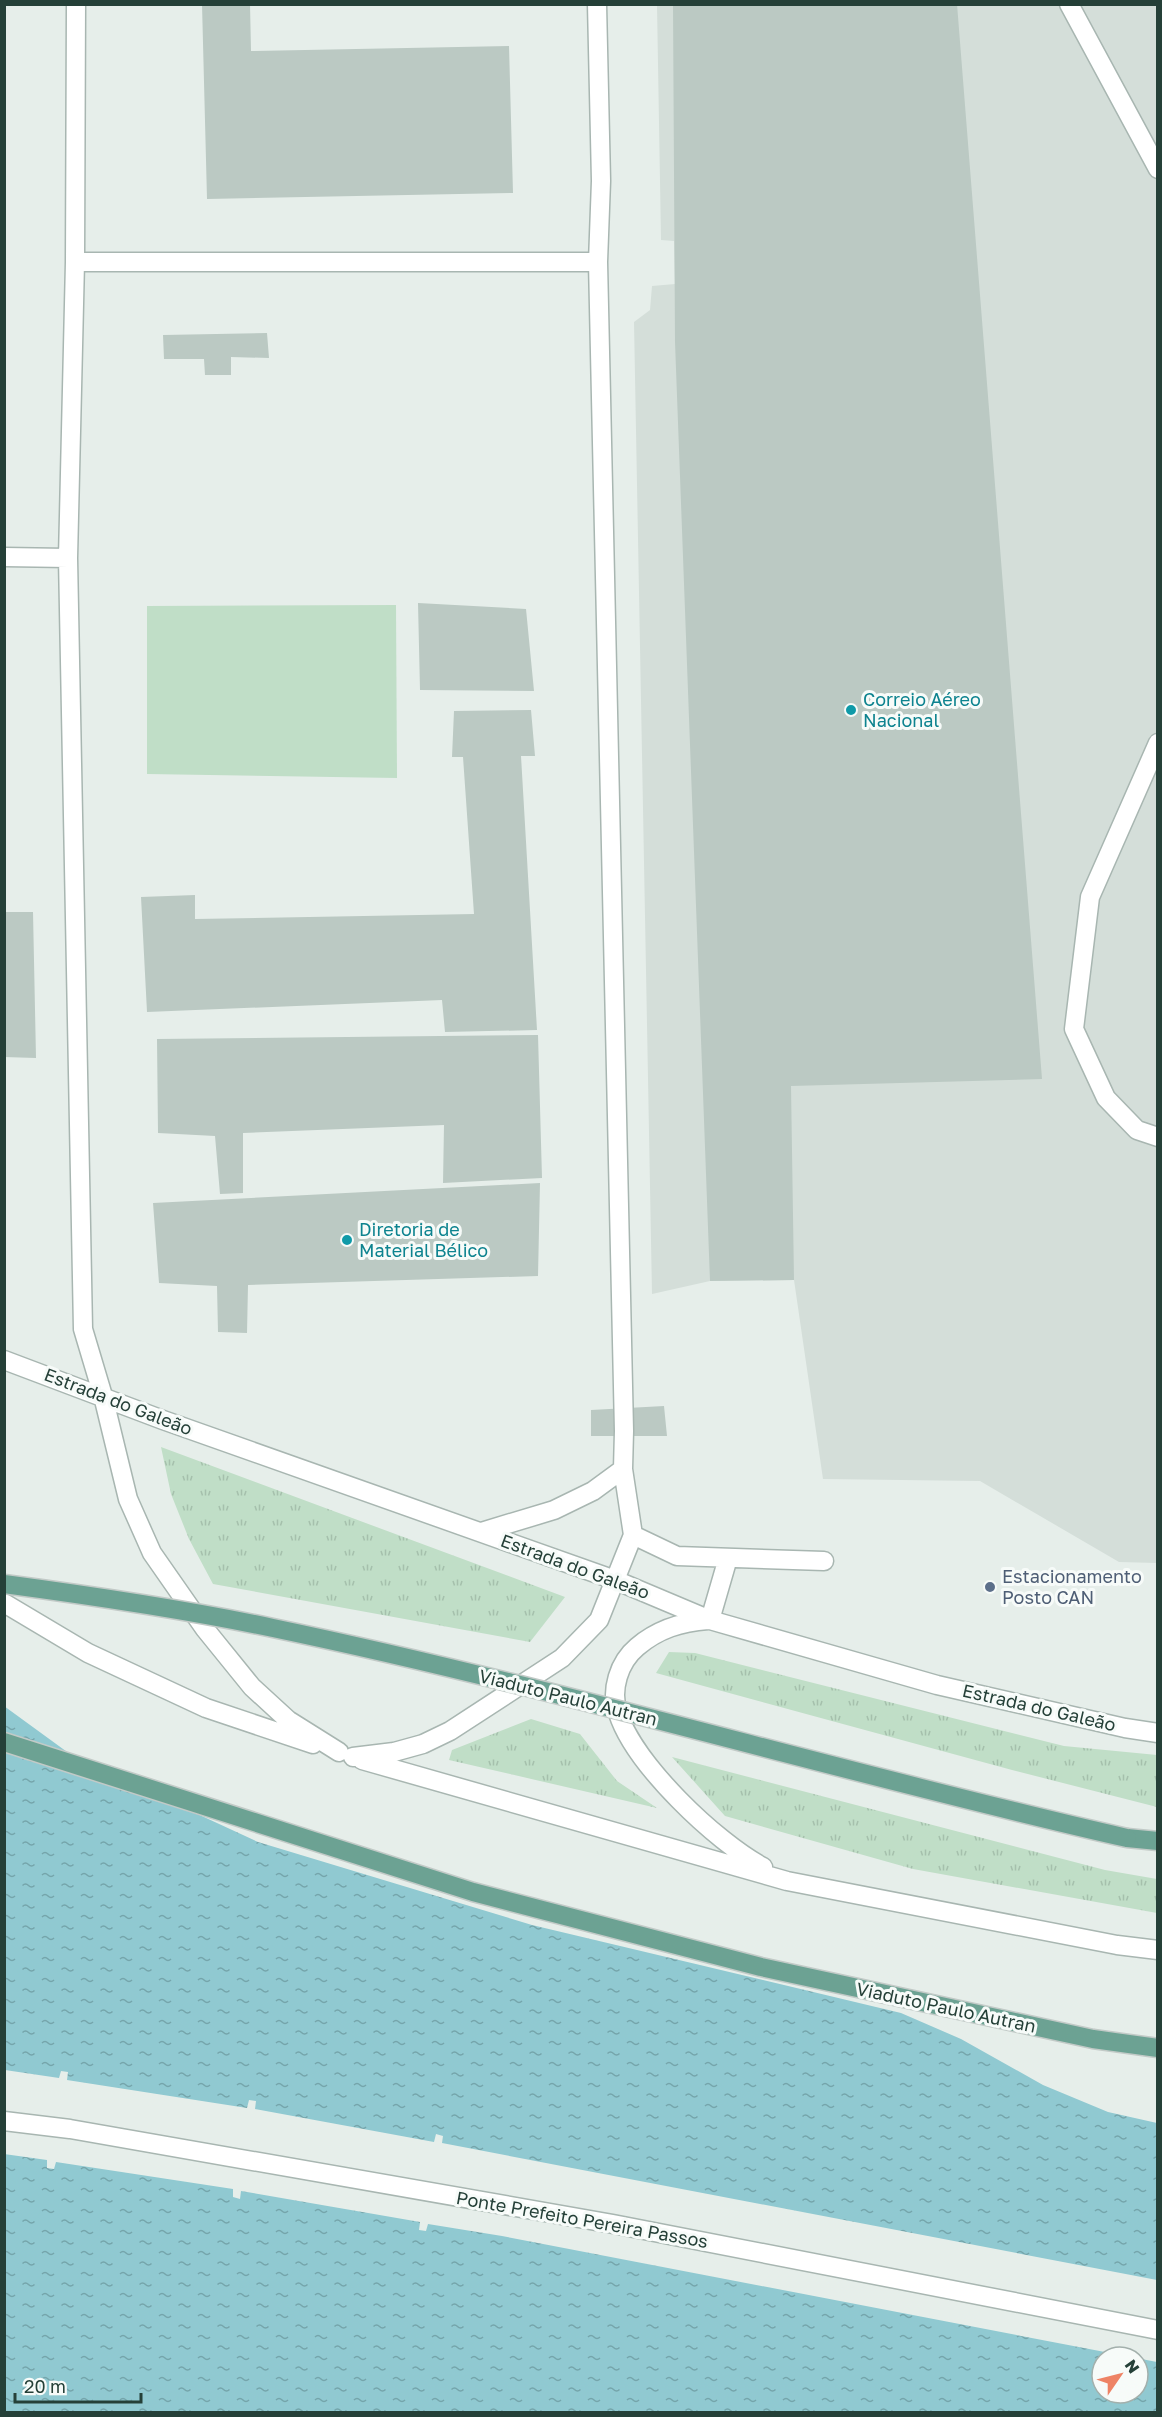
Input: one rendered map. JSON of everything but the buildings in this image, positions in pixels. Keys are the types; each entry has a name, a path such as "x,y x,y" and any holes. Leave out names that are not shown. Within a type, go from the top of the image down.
{"main road":[{"name":"Viaduto Paulo Autran","path":"4,1584 107,1598 271,1628 459,1670 1004,1810 1126,1838 1158,1841"},
{"name":"Viaduto Paulo Autran","path":"4,1742 473,1892 761,1967 1093,2039 1158,2048"}],"street":[{"path":"76,4 75,262 68,558 83,1329 103,1396 128,1499 153,1553 205,1629 252,1687 288,1720 346,1755 394,1752 450,1731 562,1658 599,1620 633,1535 623,1469 598,261 601,181 597,4"},
{"path":"1069,4 1158,169"},
{"path":"75,262 598,261"},
{"path":"4,557 68,558"},
{"path":"1158,743 1090,897 1074,1029 1106,1098 1137,1130 1158,1137"},
{"name":"Estrada do Galeão","path":"4,1359 163,1420 615,1580 710,1620 937,1685 1125,1728 1158,1733"},
{"path":"481,1532 554,1510 593,1491 623,1469"},
{"path":"633,1535 677,1556 824,1561"},
{"path":"728,1558 710,1620 686,1622 665,1629 645,1640 630,1653 618,1674 615,1694 618,1713 647,1764 689,1809 750,1861 788,1881"},
{"path":"4,1602 88,1653 206,1708 346,1755 788,1881 1117,1945 1158,1950"},
{"name":"Ponte Prefeito Pereira Passos","path":"4,2121 70,2129 613,2224 1158,2330"}],"shaded area":[{"path":"657,5 1157,5 1157,1563 1119,1562 980,1481 823,1479 794,1280 710,1281 652,1294 634,322 650,310 652,286 675,284 674,241 661,240"}],"green space":[{"path":"396,605 397,778 147,774 147,606"},
{"path":"161,1447 565,1597 530,1642 213,1584 189,1539 171,1494"},
{"path":"669,1652 695,1653 1064,1746 1157,1755 1157,1807 656,1673"},
{"path":"531,1719 580,1734 617,1781 657,1808 449,1760 452,1750"},
{"path":"672,1757 1105,1870 1157,1879 1157,1913 913,1869 725,1816"}],"water":[{"path":"4,1706 74,1757 258,1842 532,1925 901,2013 961,2039 1043,2085 1108,2112 1157,2123 1157,2412 5,2412"}],"pier":[{"path":"5,2070 59,2078 61,2071 68,2072 67,2080 247,2108 249,2100 256,2101 255,2109 434,2142 436,2134 443,2136 442,2143 1157,2280 1157,2362 1150,2361 1150,2345 1090,2345 1090,2349 502,2236 428,2224 426,2231 419,2230 420,2222 241,2191 240,2199 233,2197 233,2189 56,2162 54,2169 47,2168 47,2160 4,2154"}],"place":[{"name":"Correio Aéreo Nacional","path":"851,710"},
{"name":"Diretoria de Material Bélico","path":"347,1240"},
{"name":"Estacionamento Posto CAN","path":"990,1587"}]}
